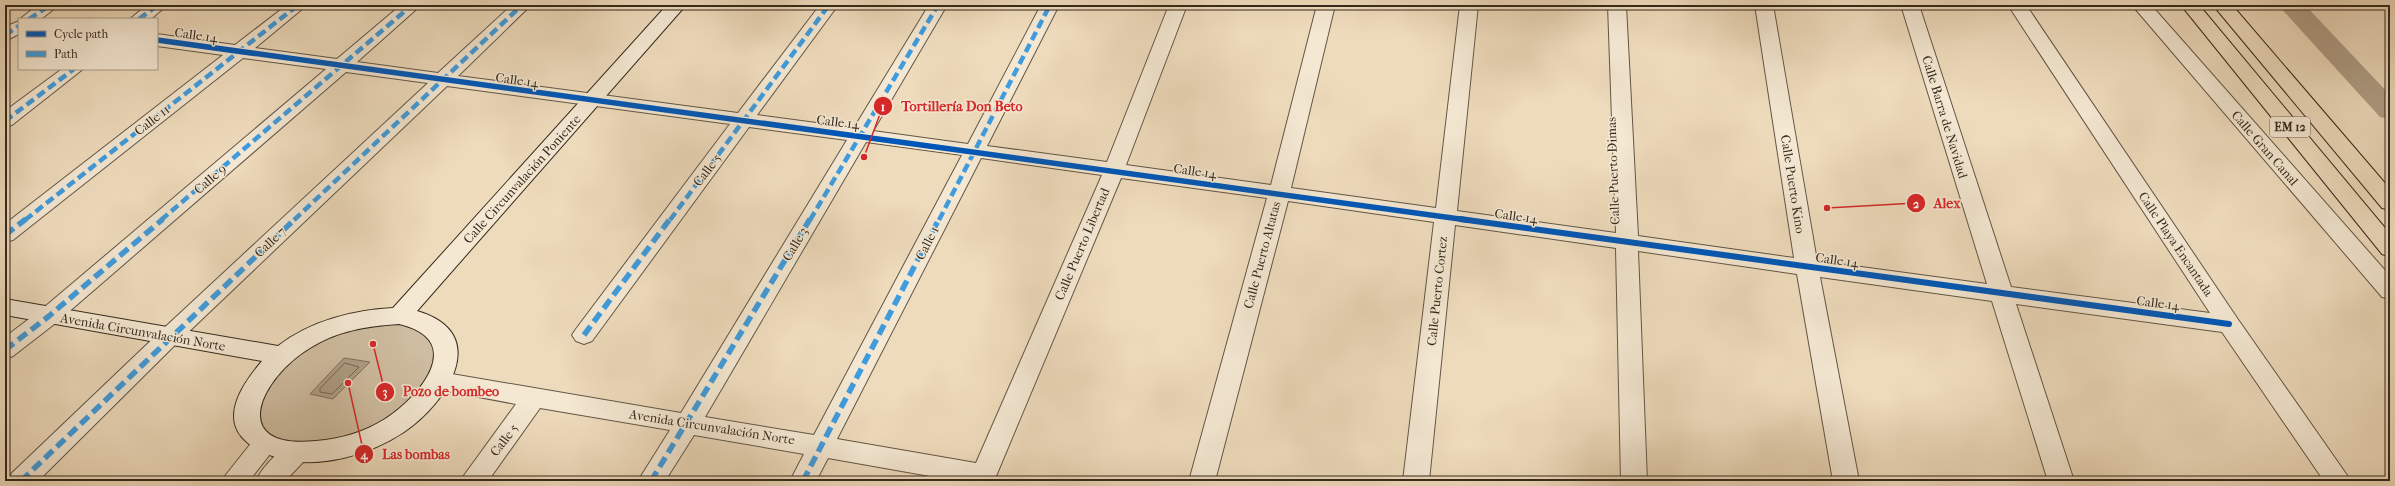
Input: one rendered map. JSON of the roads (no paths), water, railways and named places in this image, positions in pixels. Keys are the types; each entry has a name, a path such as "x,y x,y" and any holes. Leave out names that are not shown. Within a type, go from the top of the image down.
{"highway":[{"name":"EM 12","path":"2190,5 2390,249"},
{"name":"EM 12","path":"2222,5 2390,203"}],"street":[{"path":"30,18 50,5"},
{"path":"140,18 158,5"},
{"name":"Calle 11","path":"5,235 298,5"},
{"name":"Calle 9","path":"5,350 49,316 412,5"},
{"name":"Calle 7","path":"21,481 170,336 522,5"},
{"name":"Calle Circunvalación Poniente","path":"399,316 677,5"},
{"name":"Calle 5","path":"584,335 829,5"},
{"name":"Calle 3","path":"651,481 688,423 938,5"},
{"name":"Calle 1","path":"803,481 1050,5"},
{"name":"Calle Puerto Libertad","path":"983,478 1114,170 1178,5"},
{"name":"Calle Puerto Altatas","path":"1202,481 1279,194 1326,5"},
{"name":"Calle Puerto Cortez","path":"1416,481 1444,217 1469,5"},
{"name":"Calle Puerto Dimas","path":"1618,5 1634,481"},
{"name":"Calle Puerto Kino","path":"1764,5 1807,267 1846,481"},
{"name":"Calle Barra de Navidad","path":"1910,5 2061,481"},
{"name":"Calle Playa Encantada","path":"2018,5 2229,324 2338,481"},
{"name":"Calle Gran Canal","path":"2141,5 2390,291"},
{"path":"5,20 18,22"},
{"path":"5,35 18,27"},
{"name":"Calle 14","path":"158,40 441,81 1114,170 1627,243 2229,324"},
{"path":"5,121 73,70"},
{"name":"Avenida Circunvalación Norte","path":"5,307 282,356"},
{"path":"399,316 425,323 442,337 447,357 440,381 421,405 393,426 359,443 323,452 297,452 265,444 250,429 246,409 255,385 282,356 301,342 334,326 368,317 399,316"},
{"name":"Avenida Circunvalación Norte","path":"440,381 822,446 983,478"},
{"name":"Calle 5","path":"473,481 534,398"},
{"path":"234,481 265,444"},
{"path":"269,481 297,452"}],"water":[{"path":"344,358 370,362 333,399 310,394"}],"waterway":[{"path":"2291,5 2390,111"}],"place":[{"name":"Tortillería Don Beto","path":"864,157"},
{"name":"Alex","path":"1827,208"},
{"name":"Pozo de bombeo","path":"373,344"},
{"name":"Las bombas","path":"348,383"}]}
